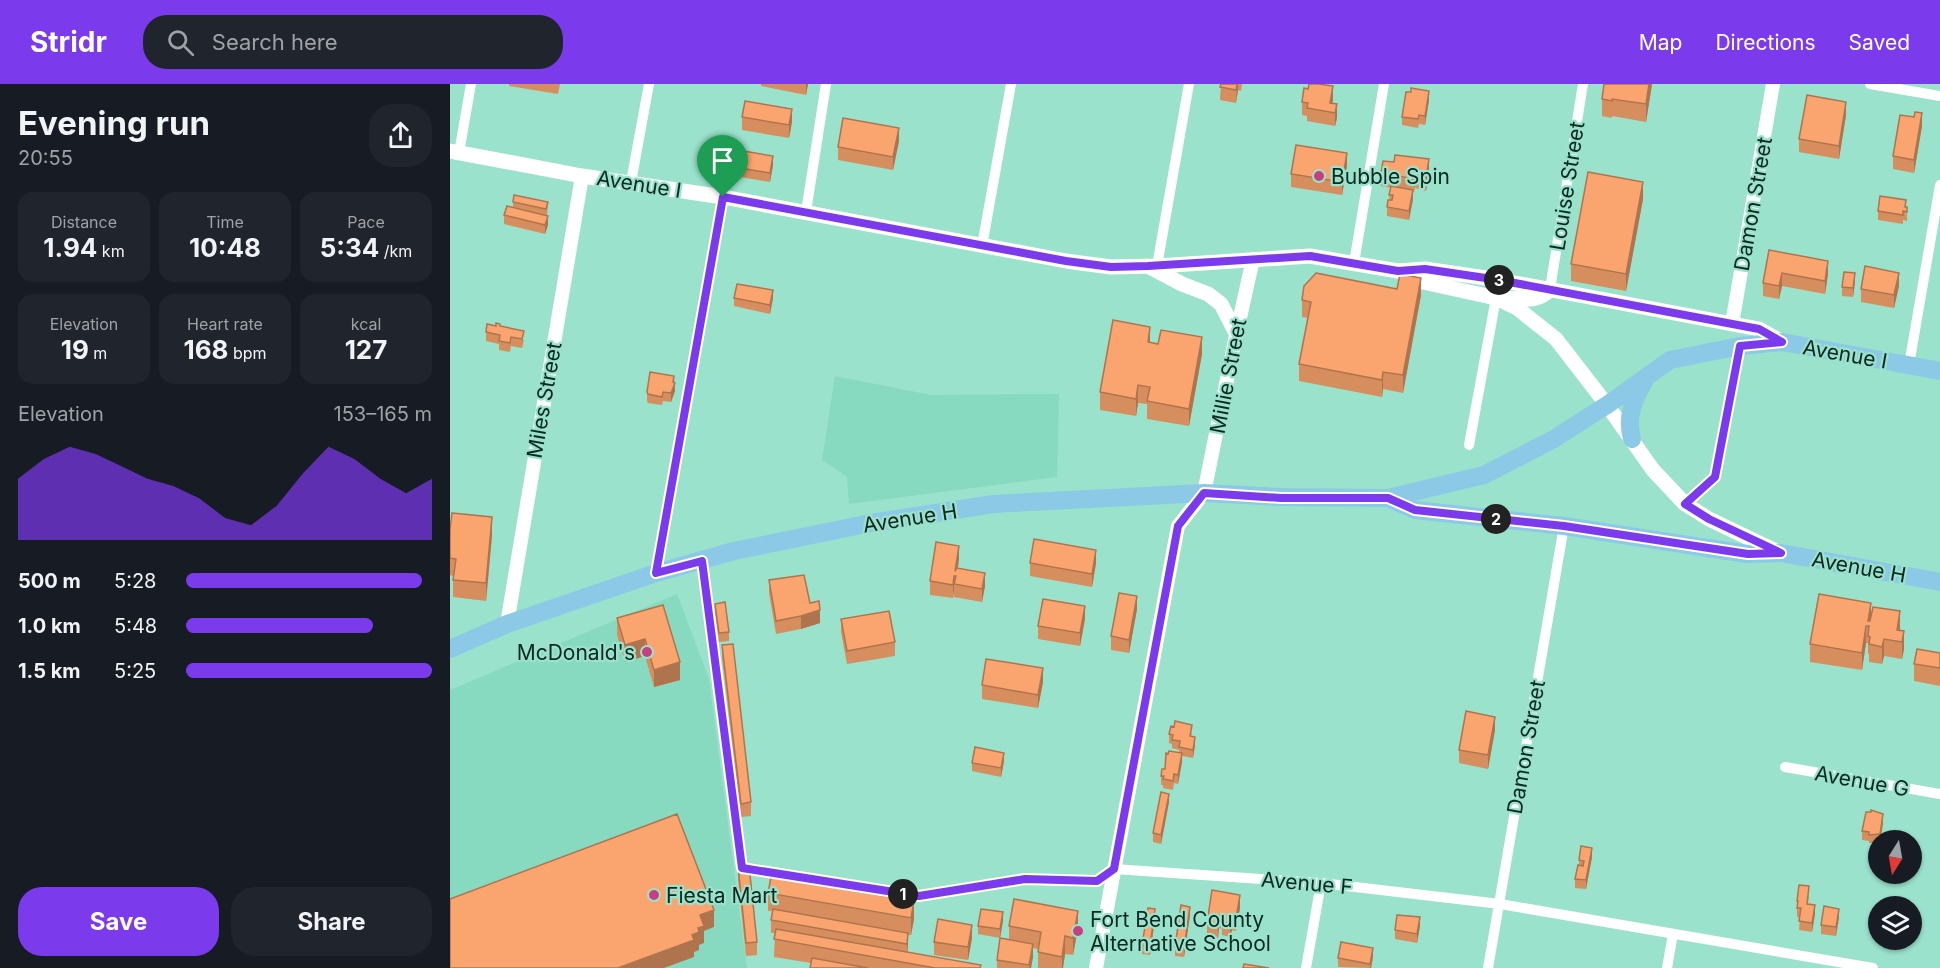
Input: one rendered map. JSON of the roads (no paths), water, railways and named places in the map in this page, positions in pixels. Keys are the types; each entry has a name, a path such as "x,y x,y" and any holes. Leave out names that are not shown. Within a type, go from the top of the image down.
{"main road":[{"name":"Avenue I","path":"454,152 582,176 723,197 982,246 1106,266 1153,266 1310,256 1398,271 1423,282 1496,298 1517,308 1556,339 1653,470 1685,504 1709,519 1781,553"},
{"path":"1153,266 1182,284 1208,294 1221,304 1236,333"},
{"name":"Avenue I","path":"1398,271 1425,269 1550,289 1759,329 1782,342 1940,371"},
{"path":"1496,298 1514,297 1535,300 1544,296 1550,289"},
{"name":"Avenue H","path":"450,649 507,624 656,573 734,551 871,523 993,504 1204,493 1281,498 1388,498 1484,475 1552,440 1607,405 1670,360 1740,346 1782,342"},
{"path":"1632,439 1628,426 1634,399 1646,379 1654,372"},
{"name":"Avenue H","path":"1388,498 1415,510 1564,526 1748,554 1781,553 1940,582"}],"street":[{"path":"454,152 471,84"},
{"path":"631,183 649,84"},
{"path":"806,212 826,84"},
{"path":"982,246 1011,84"},
{"path":"1153,266 1189,84"},
{"path":"1354,263 1384,84"},
{"name":"Louise Street","path":"1550,289 1583,84"},
{"name":"Damon Street","path":"1732,324 1773,84"},
{"path":"1870,84 1940,96"},
{"name":"Miles Street","path":"507,624 582,176"},
{"path":"1909,365 1940,185"},
{"path":"656,573 723,197"},
{"name":"Millie Street","path":"1204,493 1253,259"},
{"path":"1469,445 1496,298"},
{"path":"1685,504 1715,477 1740,346"},
{"path":"1096,968 1178,526 1204,493"},
{"name":"Damon Street","path":"1488,968 1564,526"},
{"name":"Avenue F","path":"702,561 742,868 919,896 1025,879 1097,881 1114,869 1321,883 1500,904 1873,968"},
{"name":"Avenue G","path":"1785,767 1940,794"},
{"path":"1306,968 1321,883"},
{"path":"1667,968 1673,934"}],"place":[{"name":"Bubble Spin","path":"1319,176"},
{"name":"McDonald's","path":"647,652"},
{"name":"Fiesta Mart","path":"654,895"},
{"name":"Fort Bend County Alternative School","path":"1078,931"}]}
